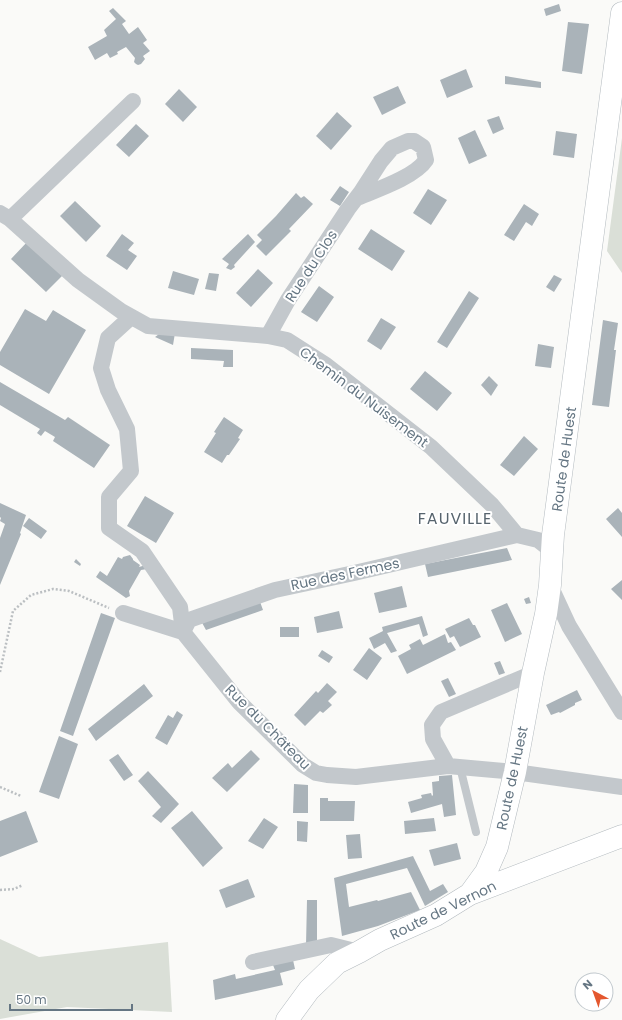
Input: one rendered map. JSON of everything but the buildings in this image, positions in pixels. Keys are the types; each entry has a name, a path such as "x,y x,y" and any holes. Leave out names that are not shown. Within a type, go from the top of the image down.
{"main road":[{"name":"Route de Huest","path":"470,894 486,872 497,847 515,772 533,673 546,614 550,585 552,551 622,13"},
{"name":"Route de Vernon","path":"287,1020 309,990 337,964 380,940 436,915 470,894 622,836"}],"street":[{"path":"5,216 133,101"},
{"name":"Rue du Clos","path":"268,336 288,300 348,209 357,198"},
{"name":"Chemin du Nuisement","path":"5,216 78,280 121,311 148,326 268,336 287,340 326,365 431,447 492,505 517,535"},
{"path":"123,613 183,632 180,607 142,551 109,528 109,497 131,471 126,429 108,390 101,368 108,338 131,316"},
{"path":"517,535 538,540 552,551"},
{"name":"Rue des Fermes","path":"183,632 189,620 275,590 517,535"},
{"path":"550,585 569,626 622,712"},
{"name":"Rue du Château","path":"183,632 239,702 303,765 316,773 356,777 454,766 515,772 622,787"},
{"path":"454,766 434,739 432,725 441,712 533,673"},
{"path":"253,962 332,945 359,952"}],"lane":[{"path":"454,766 476,832"}],"path":[{"path":"0,672 13,611 31,595 53,589 68,591 123,613"},
{"path":"0,787 22,796"},
{"path":"0,890 14,889 23,885"}],"shaded area":[{"path":"622,138 622,273 607,251"},
{"path":"0,939 39,957 168,942 172,1012 67,1007 0,1019"}],"district":[{"name":"FAUVILLE","path":"455,518"}]}
